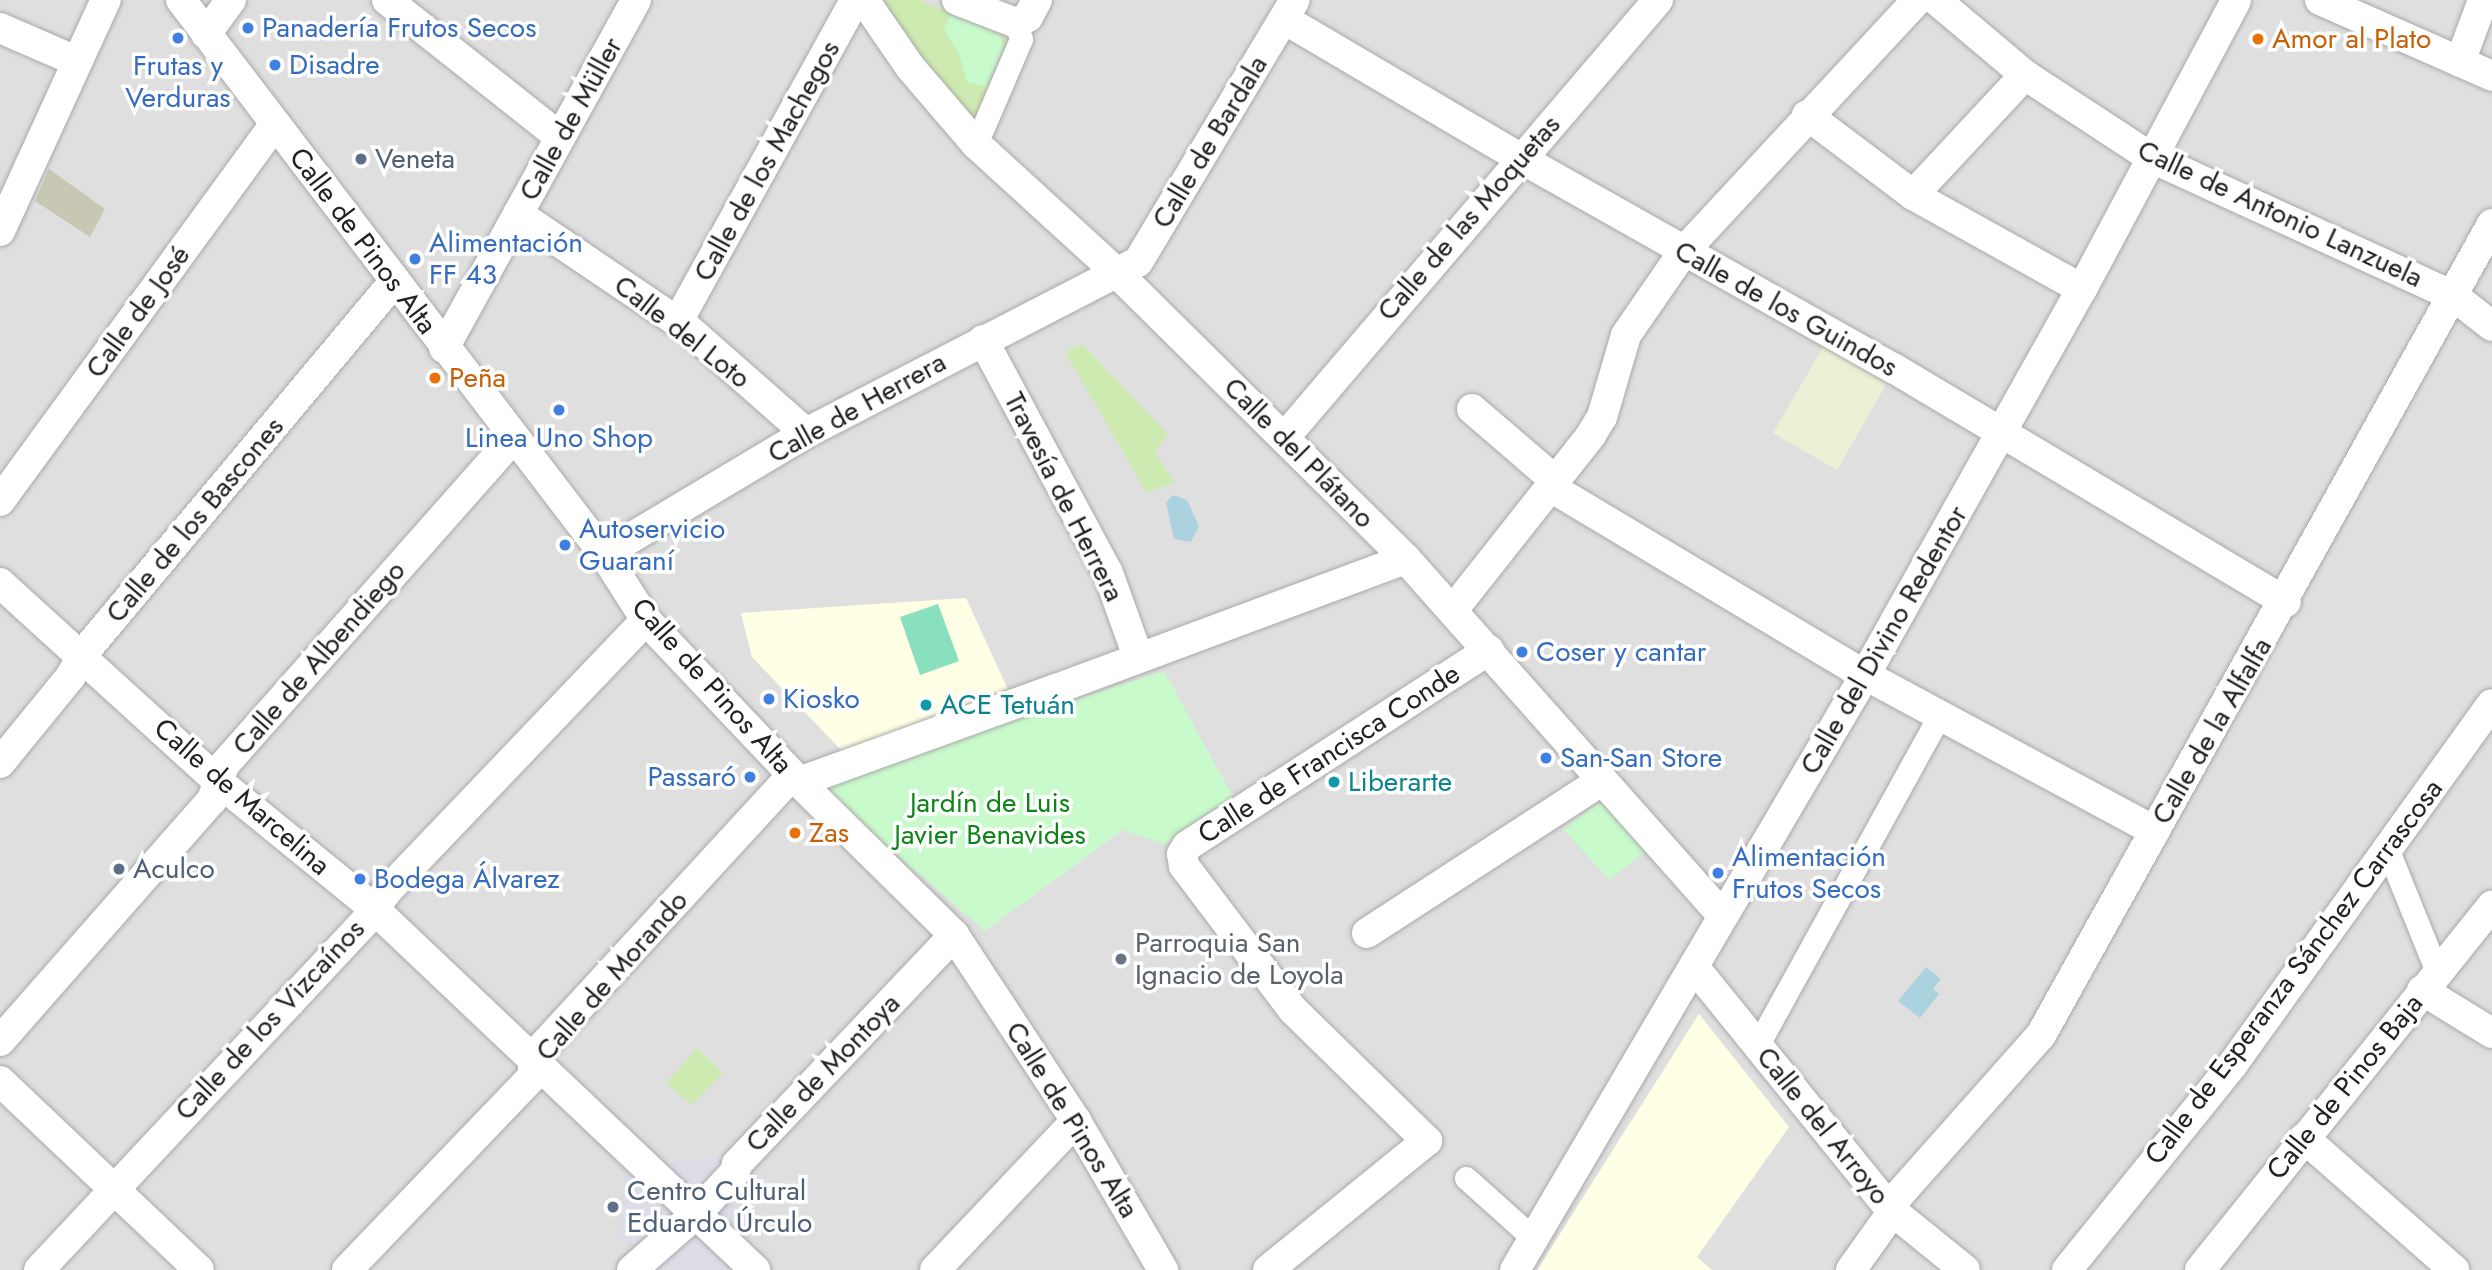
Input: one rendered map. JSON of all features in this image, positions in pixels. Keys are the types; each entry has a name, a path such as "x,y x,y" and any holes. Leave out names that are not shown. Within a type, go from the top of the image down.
{"street":[{"path":"0,231 106,0"},
{"name":"Calle de Pinos Alta","path":"181,0 512,439 604,554 646,620 799,782 954,934 1076,1121 1163,1270"},
{"path":"206,34 231,0"},
{"path":"387,0 560,138"},
{"name":"Calle de Müller","path":"444,348 636,0"},
{"name":"Calle de los Machegos","path":"678,321 855,0"},
{"name":"Calle del Plátano","path":"864,0 910,67 976,145 1114,270 1406,559 1723,916"},
{"path":"957,0 1016,23 1028,17 1037,0"},
{"name":"Calle de las Moquetas","path":"1284,438 1658,0"},
{"path":"1453,610 1552,488 1602,417 1626,335 1684,251 1807,115 1917,0"},
{"name":"Calle de Antonio Lanzuela","path":"1936,0 2025,75 2152,159 2455,296 2492,326"},
{"name":"Calle del Divino Redentor","path":"1516,1270 1865,675 2082,289 2236,0"},
{"path":"2320,0 2492,76"},
{"path":"2460,62 2483,0"},
{"name":"Calle de Bardala","path":"1114,270 1138,262 1289,10"},
{"name":"Calle de los Guindos","path":"1289,10 1520,159 1684,251 2286,601"},
{"path":"982,131 1021,39 1016,23"},
{"path":"0,28 76,61"},
{"path":"1913,195 2025,75"},
{"path":"1807,115 1913,195 2082,289"},
{"name":"Calle de José","path":"0,501 275,124"},
{"name":"Calle del Loto","path":"518,214 678,321 806,433"},
{"name":"Calle de la Alfalfa","path":"1851,1270 1898,1196 2041,1035 2286,601 2492,224"},
{"name":"Calle de Herrera","path":"604,554 806,433 1114,270"},
{"name":"Calle de los Bascones","path":"0,763 65,685 82,655 395,281"},
{"name":"Travesía de Herrera","path":"983,340 1108,573 1138,657"},
{"path":"1472,409 1550,476 1552,488 1865,675 2155,831"},
{"name":"Calle de Albendiego","path":"0,1041 212,800 224,765 512,439"},
{"name":"Calle de Morando","path":"346,1270 533,1076 533,1057 786,782 799,782 1406,559"},
{"name":"Calle de Marcelina","path":"0,583 219,782 372,906 533,1057 638,1161 698,1212 755,1270"},
{"name":"Calle de los Vizcaínos","path":"39,1270 366,920 372,906 646,620"},
{"name":"Calle de Francisca Conde","path":"1268,1270 1427,1141 1293,1010 1184,866 1182,854 1187,846 1489,650"},
{"name":"Calle de Esperanza Sánchez Carrascosa","path":"2067,1270 2233,1064 2492,704"},
{"path":"1757,1045 1940,715"},
{"path":"1367,933 1601,781"},
{"path":"2387,848 2429,981 2492,1033"},
{"name":"Calle de Pinos Baja","path":"2200,1270 2429,981 2492,906"},
{"name":"Calle de Montoya","path":"632,1270 698,1212 735,1172 737,1164 954,934"},
{"name":"Calle del Arroyo","path":"1695,968 1891,1210 1965,1270"},
{"path":"0,1081 199,1270"},
{"path":"936,1270 1076,1121"},
{"path":"2304,1138 2442,1266"},
{"path":"1466,1178 1534,1239"}],"shaded area":[{"path":"0,0 2492,0 2492,1270 0,1270"},
{"path":"49,169 105,209 90,237 35,201"},
{"path":"1832,332 1895,369 1837,470 1773,433"},
{"path":"966,598 1009,692 845,754 752,657 741,613"},
{"path":"1699,1014 1789,1127 1697,1257 1712,1270 1537,1270"},
{"path":"723,1158 754,1177 749,1243 724,1270 655,1270 620,1238 626,1161"}],"green space":[{"path":"883,0 919,0 1007,38 972,126 879,7"},
{"path":"951,13 997,31 1001,38 1003,50 986,87 967,82 959,54 944,29"},
{"path":"1082,344 1168,434 1155,453 1174,482 1147,493 1065,352"},
{"path":"938,604 959,661 920,675 900,617"},
{"name":"Jardín de Luis Javier Benavides","path":"1164,671 1234,799 1165,844 1123,830 985,931 822,790 823,783"},
{"path":"1603,800 1647,849 1610,880 1563,829"},
{"path":"697,1048 723,1073 692,1105 666,1083"}],"water":[{"path":"1173,495 1187,500 1199,526 1191,542 1174,539 1166,503"},
{"path":"1926,967 1941,979 1933,989 1939,994 1920,1018 1898,1001"}],"place":[{"name":"Panadería Frutos Secos","path":"248,28"},
{"name":"Frutas y Verduras","path":"178,38"},
{"name":"Amor al Plato","path":"2258,39"},
{"name":"Disadre","path":"275,65"},
{"name":"Veneta","path":"361,159"},
{"name":"Alimentación FF 43","path":"415,259"},
{"name":"Peña","path":"435,378"},
{"name":"Linea Uno Shop","path":"559,410"},
{"name":"Autoservicio Guaraní","path":"565,545"},
{"name":"Coser y cantar","path":"1522,652"},
{"name":"Kiosko","path":"769,699"},
{"name":"ACE Tetuán","path":"926,705"},
{"name":"San-San Store","path":"1546,758"},
{"name":"Passaró","path":"750,777"},
{"name":"Liberarte","path":"1334,782"},
{"name":"Zas","path":"795,833"},
{"name":"Aculco","path":"119,869"},
{"name":"Alimentación Frutos Secos","path":"1718,873"},
{"name":"Bodega Álvarez","path":"360,879"},
{"name":"Parroquia San Ignacio de Loyola","path":"1121,959"},
{"name":"Centro Cultural Eduardo Úrculo","path":"613,1207"}]}
